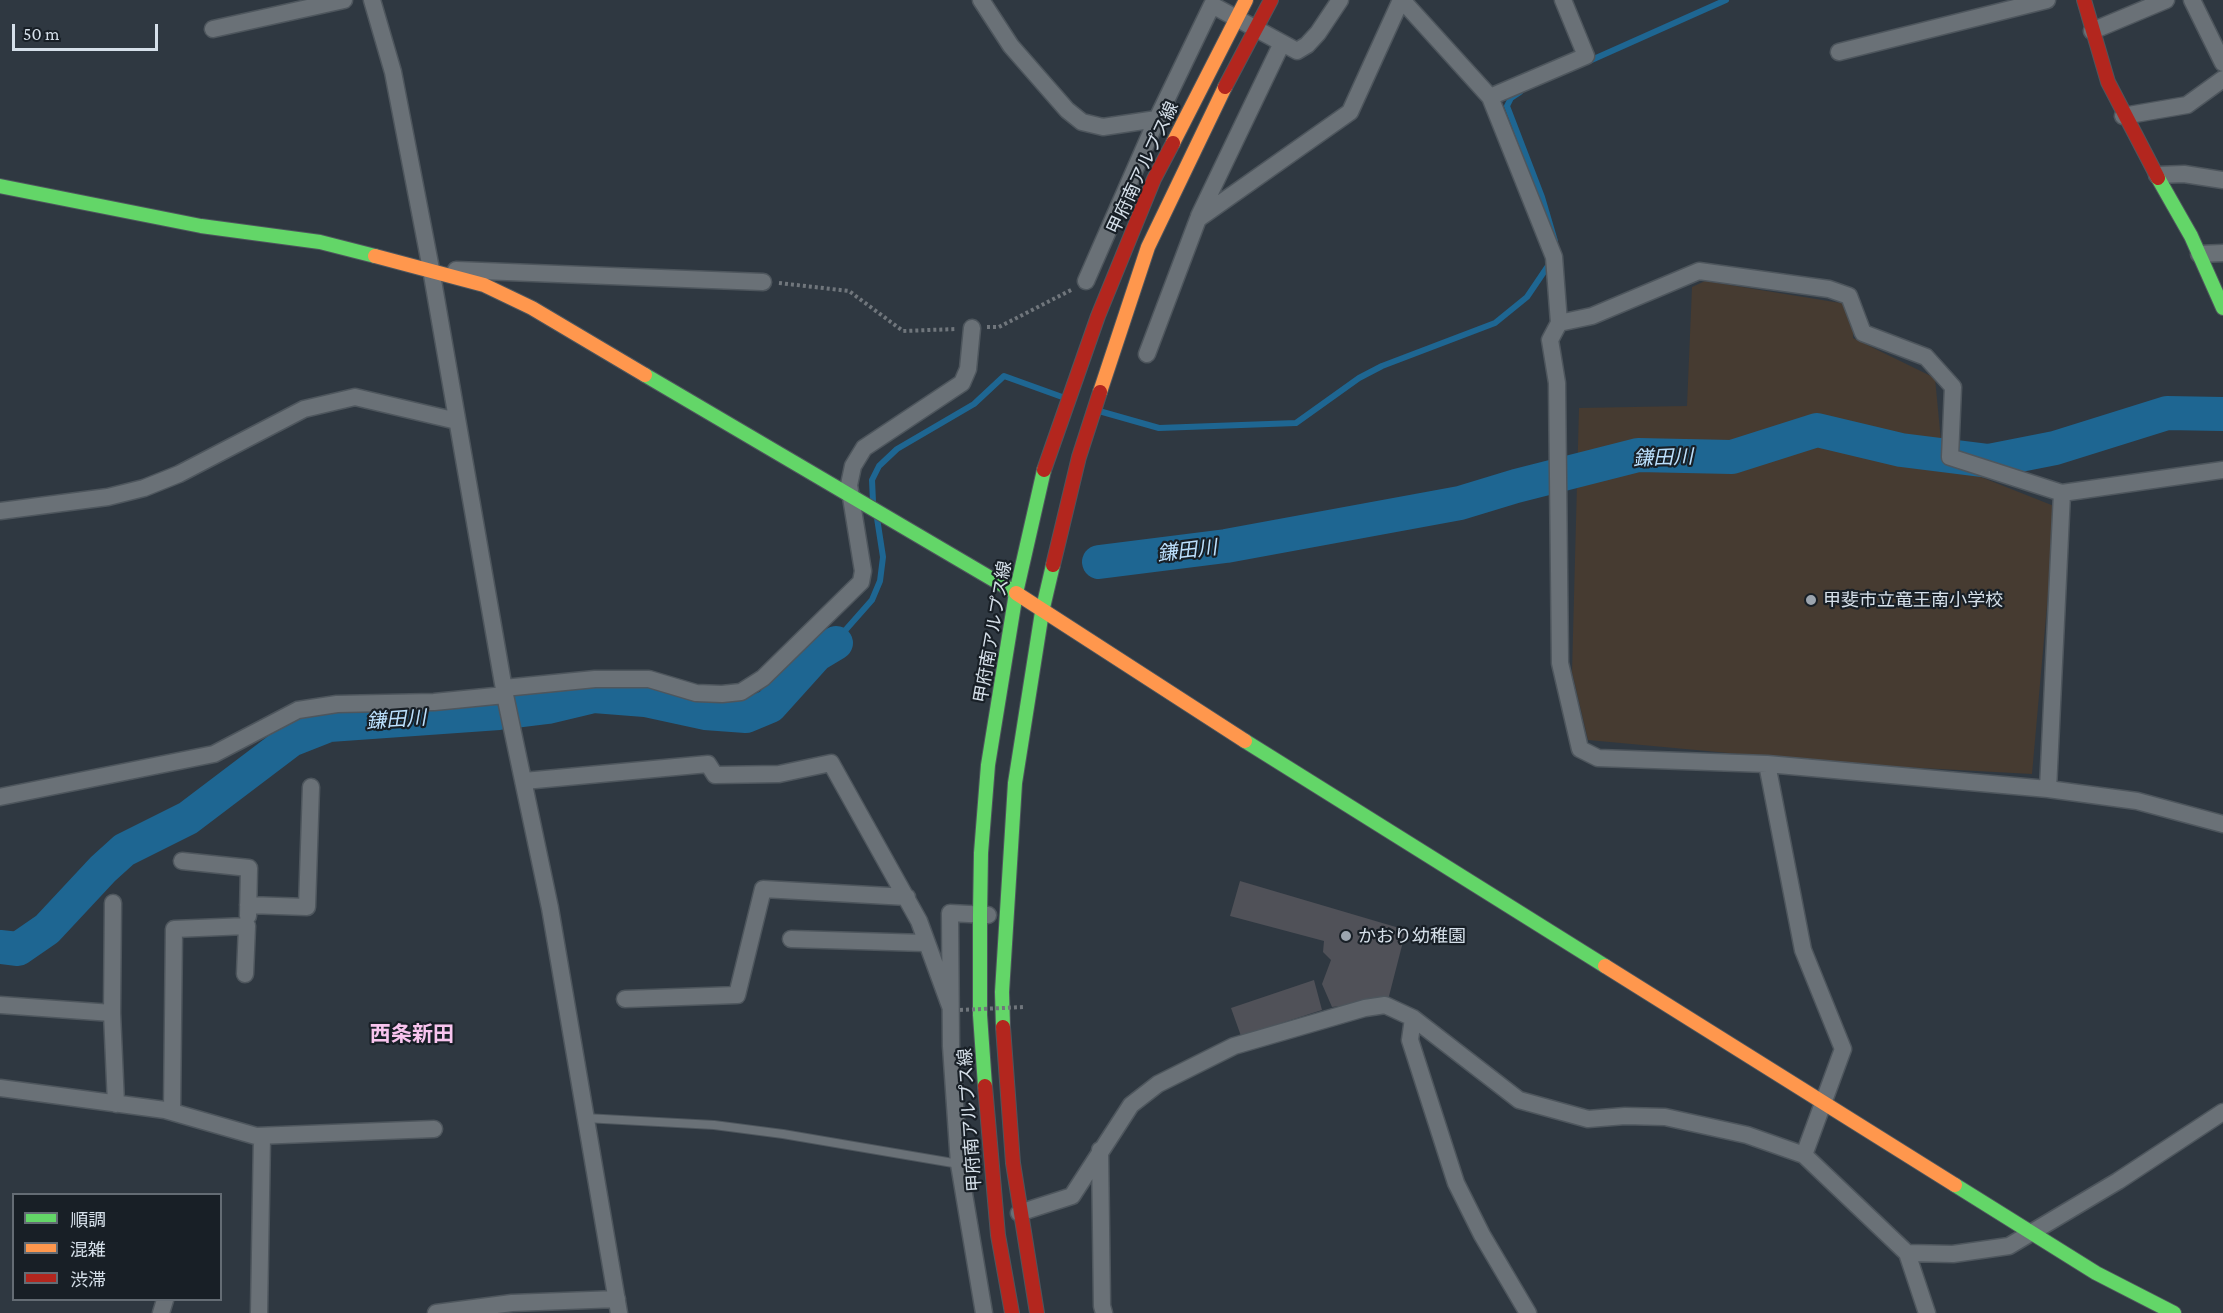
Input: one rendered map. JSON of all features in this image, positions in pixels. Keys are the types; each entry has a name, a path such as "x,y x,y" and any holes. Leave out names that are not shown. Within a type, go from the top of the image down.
{"street":[{"path":"213,29 344,0"},
{"path":"372,0 393,72 432,269 505,693 550,908 618,1306 512,1303 436,1313"},
{"path":"981,0 1011,46 1067,110 1082,122 1103,127 1157,119"},
{"name":"甲府南アルプス線","path":"1012,1313 998,1235 991,1164 980,1015 980,915 981,853 988,765 1016,593 1045,468 1098,316 1154,179 1246,0"},
{"name":"甲府南アルプス線","path":"1037,1313 1019,1213 1005,1070 1002,992 1015,783 1042,612 1079,457 1148,247 1217,102 1271,0"},
{"path":"1086,281 1157,119 1212,5 1297,51 1307,45 1340,0"},
{"path":"1198,219 1350,112 1402,0 1490,97 1554,257 1559,323 1550,340 1557,383 1560,663 1580,749 1598,758 1767,764 2048,789 2137,801 2223,824"},
{"path":"1839,52 2047,0"},
{"path":"2084,0 2103,68 2123,116 2199,254 2223,309"},
{"path":"2092,31 2166,0"},
{"path":"2192,0 2223,63"},
{"path":"1490,97 1586,56 1568,2"},
{"path":"1147,354 1198,219 1282,44"},
{"path":"2123,116 2187,105 2223,79"},
{"path":"2157,175 2184,174 2223,180"},
{"path":"0,186 201,226 320,242 432,269 484,285 532,308 1016,593 1042,612 1350,808 2096,1273 2174,1313"},
{"path":"2199,254 2223,253"},
{"path":"432,269 764,282"},
{"path":"1559,323 1592,316 1700,271 1828,289 1849,296 1863,333 1926,357 1953,387 1950,457 2062,493 2223,470"},
{"path":"0,797 214,754 298,710 337,704 434,702 595,680 649,679 696,693 741,692 763,678 861,582 863,571 855,498 849,485 853,466 864,448 962,383 968,369 972,328"},
{"path":"0,511 108,497 144,488 179,474 244,438 304,410 355,397 457,421"},
{"path":"2048,789 2062,493"},
{"path":"524,781 708,764 715,775 779,774 831,763 919,921 925,943 933,956 955,1008"},
{"path":"1767,764 1803,950 1843,1049 1804,1155"},
{"path":"248,905 308,907 312,787"},
{"path":"182,861 249,868 245,974"},
{"path":"625,999 737,994 763,889 906,897"},
{"path":"113,903 112,1012 116,1104"},
{"path":"984,1313 959,1164 950,913 1005,916"},
{"path":"172,1112 174,929 247,926"},
{"path":"791,939 925,943"},
{"path":"0,1005 112,1012"},
{"path":"1019,1213 1072,1196 1131,1105 1158,1084 1234,1046 1365,1008 1385,1005 1413,1018 1519,1100 1588,1119 1625,1116 1665,1117 1747,1135 1804,1155 1907,1253 1927,1313"},
{"path":"1413,1018 1410,1040 1456,1183 1482,1235 1528,1313"},
{"path":"0,1088 172,1112 262,1136 434,1129"},
{"path":"1907,1253 1953,1254 2009,1246 2223,1112"},
{"path":"259,1313 262,1136"},
{"path":"1100,1150 1104,1313"}],"lane":[{"path":"585,1118 714,1125 783,1134 959,1164"}],"path":[{"path":"764,282 849,291 903,331 999,327 1086,281"},
{"path":"955,1008 1024,1007"}],"shaded area":[{"name":"甲斐市立竜王南小学校","path":"1705,281 1853,305 1853,338 1935,378 1943,462 2054,506 2032,774 1847,764 1588,740 1572,672 1579,408 1687,406 1692,287"}],"building":[{"path":"1240,881 1406,930 1388,1000 1332,1007 1322,984 1331,960 1323,952 1324,941 1230,916"},
{"path":"1314,980 1322,1010 1241,1036 1231,1008"}],"waterway":[{"path":"1587,62 1726,0"},
{"path":"1520,92 1511,98 1507,106 1542,197 1555,241"},
{"path":"1099,411 1159,428 1296,423 1359,378 1382,366 1495,323 1527,297 1550,263"},
{"path":"873,502 872,480 879,466 897,449 974,404 1004,376 1065,398"},
{"name":"鎌田川","path":"1099,562 1226,546 1460,503 1516,486 1638,455 1732,457 1817,430 1901,450 1989,461 2055,448 2167,413 2223,414"},
{"path":"799,678 827,651 872,600 880,581 883,557 877,518"},
{"name":"鎌田川","path":"0,947 18,949 47,929 124,850 188,818 291,740 329,725 499,713 548,707 594,696 645,700 705,713 746,716 770,706 816,655 836,643"}],"traffic: fast":[{"path":"2158,178 2191,236 2223,308"},
{"path":"0,186 201,226 320,242 375,256"},
{"path":"645,375 1016,593"},
{"path":"985,1086 980,1015 980,915 981,853 988,765 1016,593 1044,470"},
{"path":"1003,1027 1002,992 1015,783 1042,612 1053,565"},
{"path":"1245,741 1605,966"},
{"path":"1955,1185 2096,1273 2174,1313"}],"traffic: slow":[{"path":"1173,143 1246,0"},
{"path":"1100,392 1148,247 1225,87"},
{"path":"375,256 484,285 532,308 645,375"},
{"path":"1016,593 1245,741"},
{"path":"1605,966 1955,1185"}],"traffic: jam":[{"path":"1225,87 1271,0"},
{"path":"2084,0 2108,82 2158,178"},
{"path":"1044,470 1098,316 1154,179 1173,143"},
{"path":"1053,565 1079,457 1100,392"},
{"path":"1003,1027 1013,1163 1037,1313"},
{"path":"985,1086 998,1235 1012,1313"}],"place":[{"name":"甲斐市立竜王南小学校","path":"1811,600"},
{"name":"かおり幼稚園","path":"1346,936"}],"district":[{"name":"西条新田","path":"412,1035"}]}
